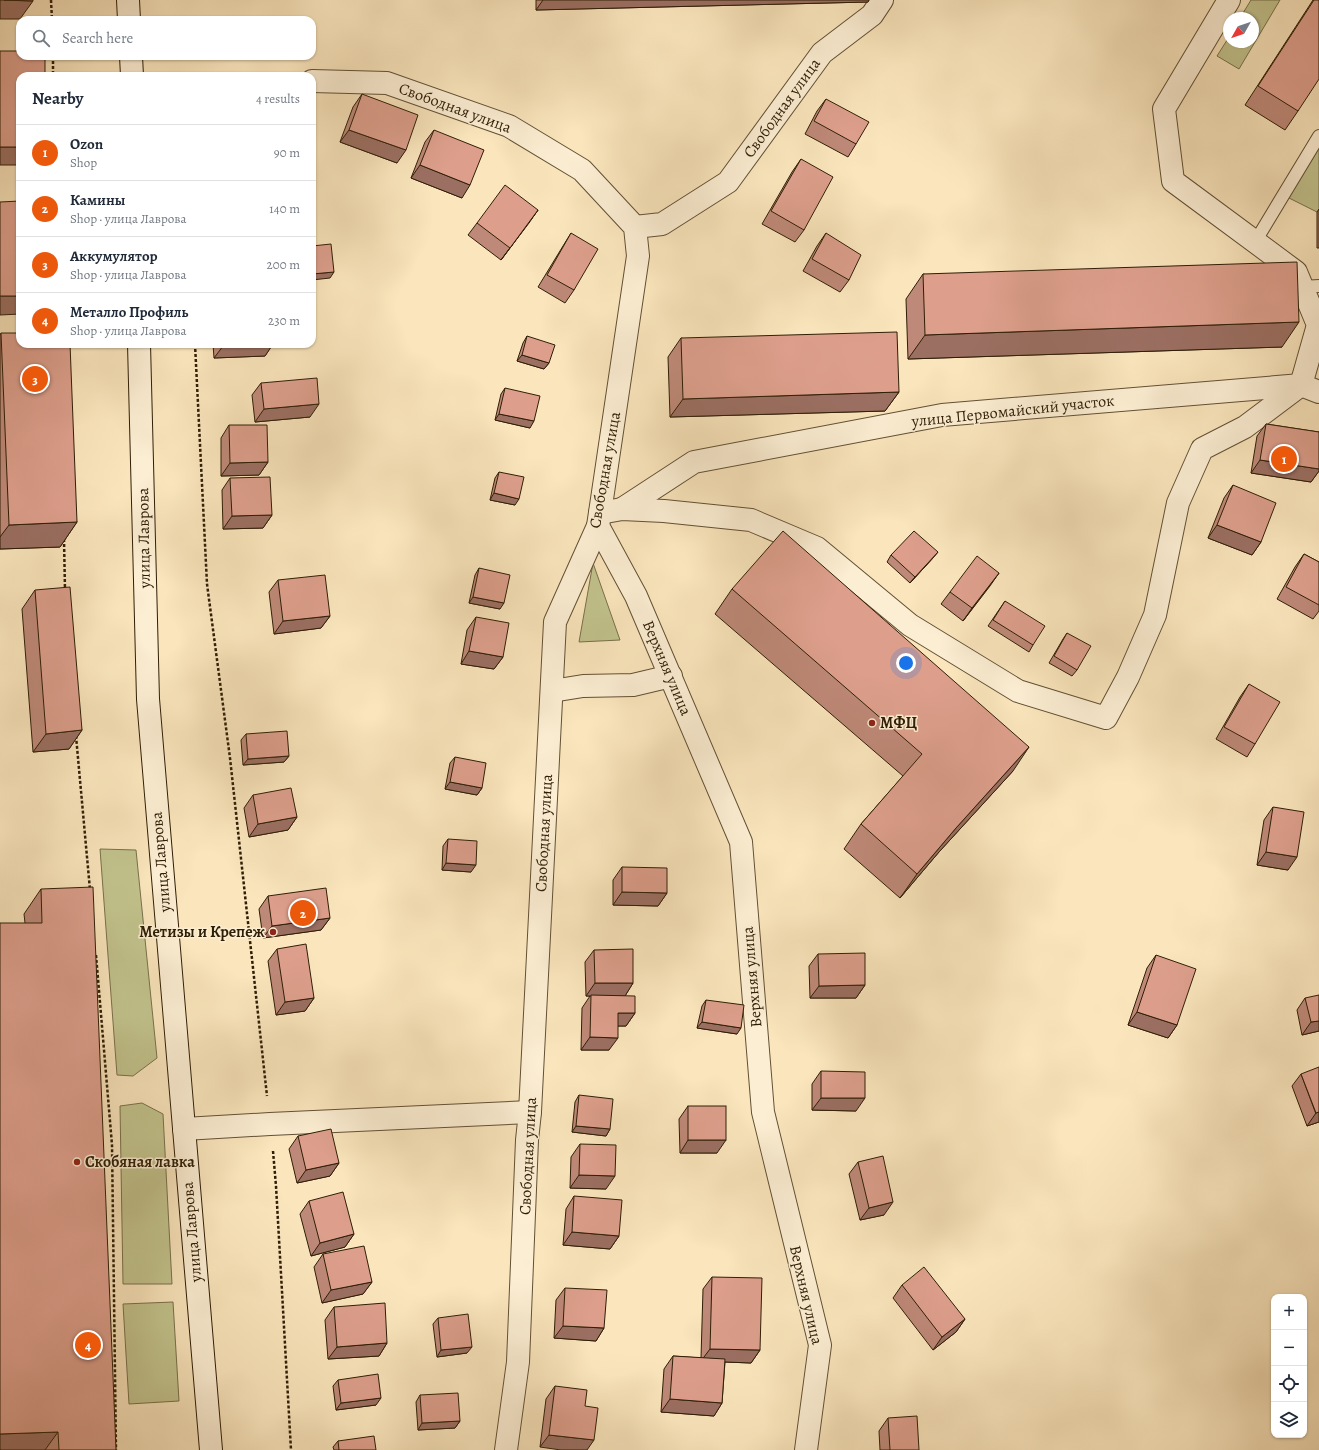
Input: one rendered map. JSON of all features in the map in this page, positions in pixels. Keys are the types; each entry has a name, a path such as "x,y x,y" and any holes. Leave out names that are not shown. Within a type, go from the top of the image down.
{"street":[{"path":"128,0 129,16"},
{"name":"Свободная улица","path":"635,227 662,224 728,182 822,53 872,15 882,0"},
{"path":"1230,0 1164,109 1173,181 1296,272 1311,287 1318,326 1310,389"},
{"path":"131,60 132,72"},
{"name":"Свободная улица","path":"316,81 387,83 509,126 582,170 635,227 638,256 599,520 556,622 530,1112 527,1140 518,1362 506,1450"},
{"name":"улица Лаврова","path":"139,348 148,699 211,1450"},
{"name":"улица Первомайский участок","path":"599,520 622,509 694,462 942,415 1310,389"},
{"name":"улица Первомайский участок","path":"622,509 664,511 751,520 817,548 910,625 1018,691 1106,718 1128,677 1155,615 1178,503 1202,449 1310,389"},
{"name":"Верхняя улица","path":"599,520 636,596 741,842 762,1112 820,1344 806,1450"},
{"path":"552,691 583,686 633,685 671,676"},
{"path":"184,1129 530,1112"}],"lane":[{"path":"1255,242 1319,136"}],"path":[{"path":"51,0 52,16"},
{"path":"53,60 53,72"},
{"path":"195,348 207,584 230,758 270,1124 276,1186 291,1450"},
{"path":"64,532 65,594"},
{"path":"76,729 91,896"},
{"path":"96,952 112,1145 116,1450"}],"green space":[{"path":"1251,0 1280,0 1259,35 1259,12 1244,12"},
{"path":"1223,46 1223,48 1251,48 1239,69 1217,56"},
{"path":"1319,136 1319,212 1317,212 1283,195"},
{"path":"593,563 620,640 579,642"},
{"path":"100,849 136,850 157,1058 133,1076 117,1075"},
{"path":"142,1103 163,1114 172,1284 123,1284 120,1106"},
{"path":"173,1302 179,1401 129,1404 123,1304"}],"building":[{"path":"4,0 33,0 33,1"},
{"path":"1314,0 1319,0 1319,79 1298,111 1258,86"},
{"path":"0,51 16,51 16,60 45,60 45,72 16,72 16,147 0,147"},
{"path":"362,94 418,115 406,150 349,130"},
{"path":"826,99 869,122 856,144 814,121"},
{"path":"434,130 484,150 470,185 420,165"},
{"path":"801,159 833,177 804,230 771,211"},
{"path":"505,185 538,210 510,248 477,223"},
{"path":"16,201 16,296 0,296 0,202"},
{"path":"571,233 598,249 574,290 547,275"},
{"path":"826,233 861,255 849,280 812,259"},
{"path":"331,244 334,272 316,274 316,246"},
{"path":"1297,262 1299,322 925,335 923,274"},
{"path":"897,332 899,392 683,399 681,338"},
{"path":"1,333 16,333 16,348 70,348 77,522 9,525"},
{"path":"527,336 555,345 549,363 522,355"},
{"path":"317,378 319,404 264,409 261,383"},
{"path":"505,388 540,396 534,421 499,414"},
{"path":"1266,424 1319,432 1319,469 1260,460"},
{"path":"229,425 267,425 268,462 230,463"},
{"path":"499,472 524,477 519,499 494,493"},
{"path":"270,477 272,515 232,516 230,478"},
{"path":"1233,485 1276,503 1261,542 1217,525"},
{"path":"783,531 1029,747 917,874 861,824 922,754 732,589"},
{"path":"914,531 938,552 915,577 891,555"},
{"path":"1304,554 1319,562 1319,605 1286,587"},
{"path":"977,556 999,573 972,608 950,592"},
{"path":"479,568 510,575 504,603 473,597"},
{"path":"325,575 330,616 283,621 278,580"},
{"path":"70,587 82,730 46,734 35,590"},
{"path":"1005,601 1045,626 1033,645 993,620"},
{"path":"476,617 509,623 503,657 469,651"},
{"path":"1067,633 1091,646 1077,670 1054,656"},
{"path":"1249,684 1280,702 1255,744 1224,727"},
{"path":"287,731 289,756 248,759 246,734"},
{"path":"455,757 486,763 482,788 450,782"},
{"path":"291,788 297,817 258,824 253,795"},
{"path":"1273,807 1304,812 1297,857 1266,852"},
{"path":"448,839 477,841 476,865 446,863"},
{"path":"622,867 667,868 667,893 622,892"},
{"path":"93,887 116,1450 59,1450 58,1432 0,1434 0,923 42,923 41,889"},
{"path":"326,888 330,918 272,926 268,896"},
{"path":"306,944 314,998 285,1002 277,949"},
{"path":"633,949 633,983 595,983 594,950"},
{"path":"865,953 865,985 819,986 818,954"},
{"path":"1156,955 1196,969 1177,1025 1137,1012"},
{"path":"591,995 635,996 635,1013 618,1013 618,1038 590,1037"},
{"path":"1319,995 1319,1021 1311,1022 1305,998"},
{"path":"706,1000 744,1005 741,1028 702,1022"},
{"path":"1319,1067 1319,1112 1316,1113 1301,1074"},
{"path":"821,1071 865,1072 865,1098 821,1098"},
{"path":"579,1095 613,1099 610,1129 576,1126"},
{"path":"688,1106 726,1106 726,1140 688,1140"},
{"path":"331,1129 339,1163 306,1170 298,1136"},
{"path":"580,1144 616,1145 615,1176 579,1175"},
{"path":"883,1156 893,1202 869,1208 858,1162"},
{"path":"343,1192 354,1234 320,1243 309,1201"},
{"path":"574,1196 622,1200 619,1236 572,1232"},
{"path":"364,1246 372,1282 331,1290 323,1254"},
{"path":"924,1267 965,1319 942,1337 902,1285"},
{"path":"712,1277 762,1278 760,1350 710,1349"},
{"path":"565,1288 607,1290 604,1328 563,1326"},
{"path":"385,1303 387,1343 337,1347 334,1307"},
{"path":"468,1314 472,1347 441,1350 438,1318"},
{"path":"673,1356 725,1359 722,1403 670,1399"},
{"path":"378,1374 381,1398 341,1403 338,1380"},
{"path":"555,1386 587,1390 585,1406 598,1408 594,1440 549,1435"},
{"path":"458,1393 460,1421 422,1423 420,1395"},
{"path":"917,1416 919,1450 890,1450 888,1418"},
{"path":"374,1436 376,1450 339,1450 338,1441"}],"place":[{"name":"Аккумулятор","path":"35,379"},
{"name":"Ozon","path":"1284,459"},
{"name":"МФЦ","path":"872,723"},
{"name":"Камины","path":"303,913"},
{"name":"Метизы и Крепеж","path":"273,932"},
{"name":"Скобяная лавка","path":"77,1162"},
{"name":"Металло Профиль","path":"88,1345"}]}
